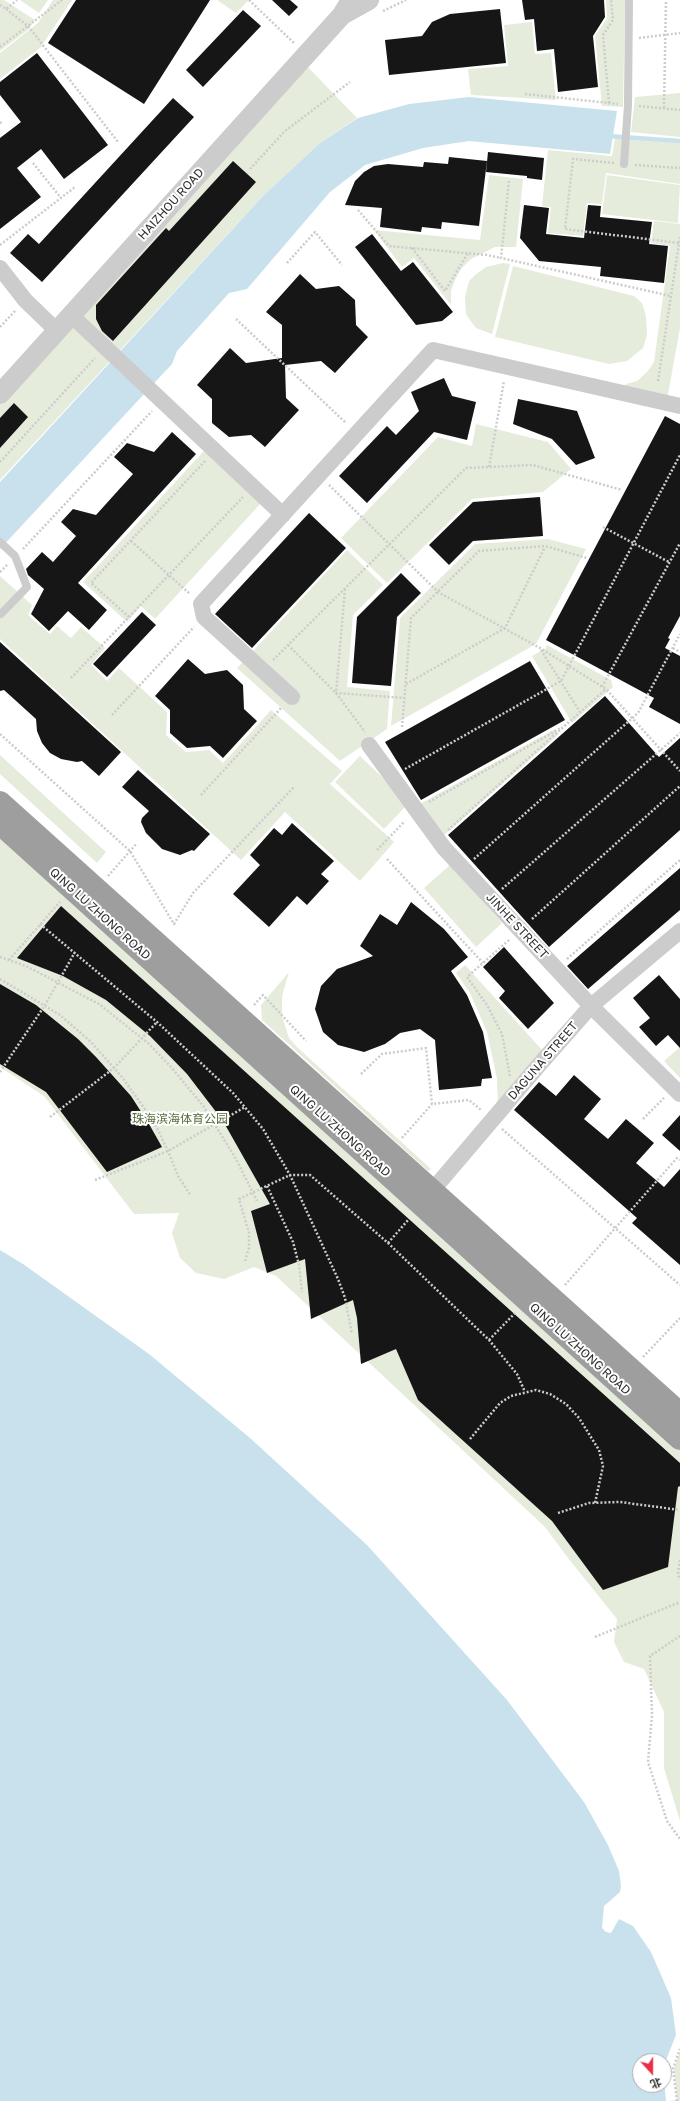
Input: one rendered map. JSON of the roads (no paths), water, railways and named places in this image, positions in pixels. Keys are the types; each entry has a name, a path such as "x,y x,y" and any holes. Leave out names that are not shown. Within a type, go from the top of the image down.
{"highway":[{"name":"QING LU ZHONG ROAD","path":"0,802 390,1152 422,1203 553,1299 680,1413"},
{"name":"QING LU ZHONG ROAD","path":"0,824 422,1203 680,1439"}],"street":[{"name":"HAIZHOU ROAD","path":"0,394 306,54 346,7 369,0"},
{"path":"0,268 25,300 56,331"},
{"path":"70,315 283,515"},
{"path":"292,697 262,671 202,610 283,515 433,350 680,406"},
{"name":"JINHE STREET","path":"367,739 444,848 591,1006 677,1091"},
{"name":"DAGUNA STREET","path":"422,1203 512,1096 591,1006 680,931"}],"lane":[{"path":"624,164 628,105 629,0"},
{"path":"0,542 15,556 27,587 1,614"}],"water":[{"path":"469,97 617,111 610,154 469,141 423,148 365,165 330,192 247,289 229,293 177,351 172,364 0,549 0,482 263,196 320,143 358,118 409,104"},
{"path":"0,1250 23,1264 149,1354 250,1438 367,1545 507,1700 584,1802 608,1845 619,1871 621,1886 620,1892 604,1906 602,1928 606,1932 611,1933 619,1919 633,1926 651,1952 671,1998 676,2035 669,2053 632,2053 632,2093 665,2093 666,2101 0,2101"}],"waterway":[{"path":"608,136 680,141"}],"park label":[{"name":"珠海滨海体育公园","path":"180,1119"}]}
